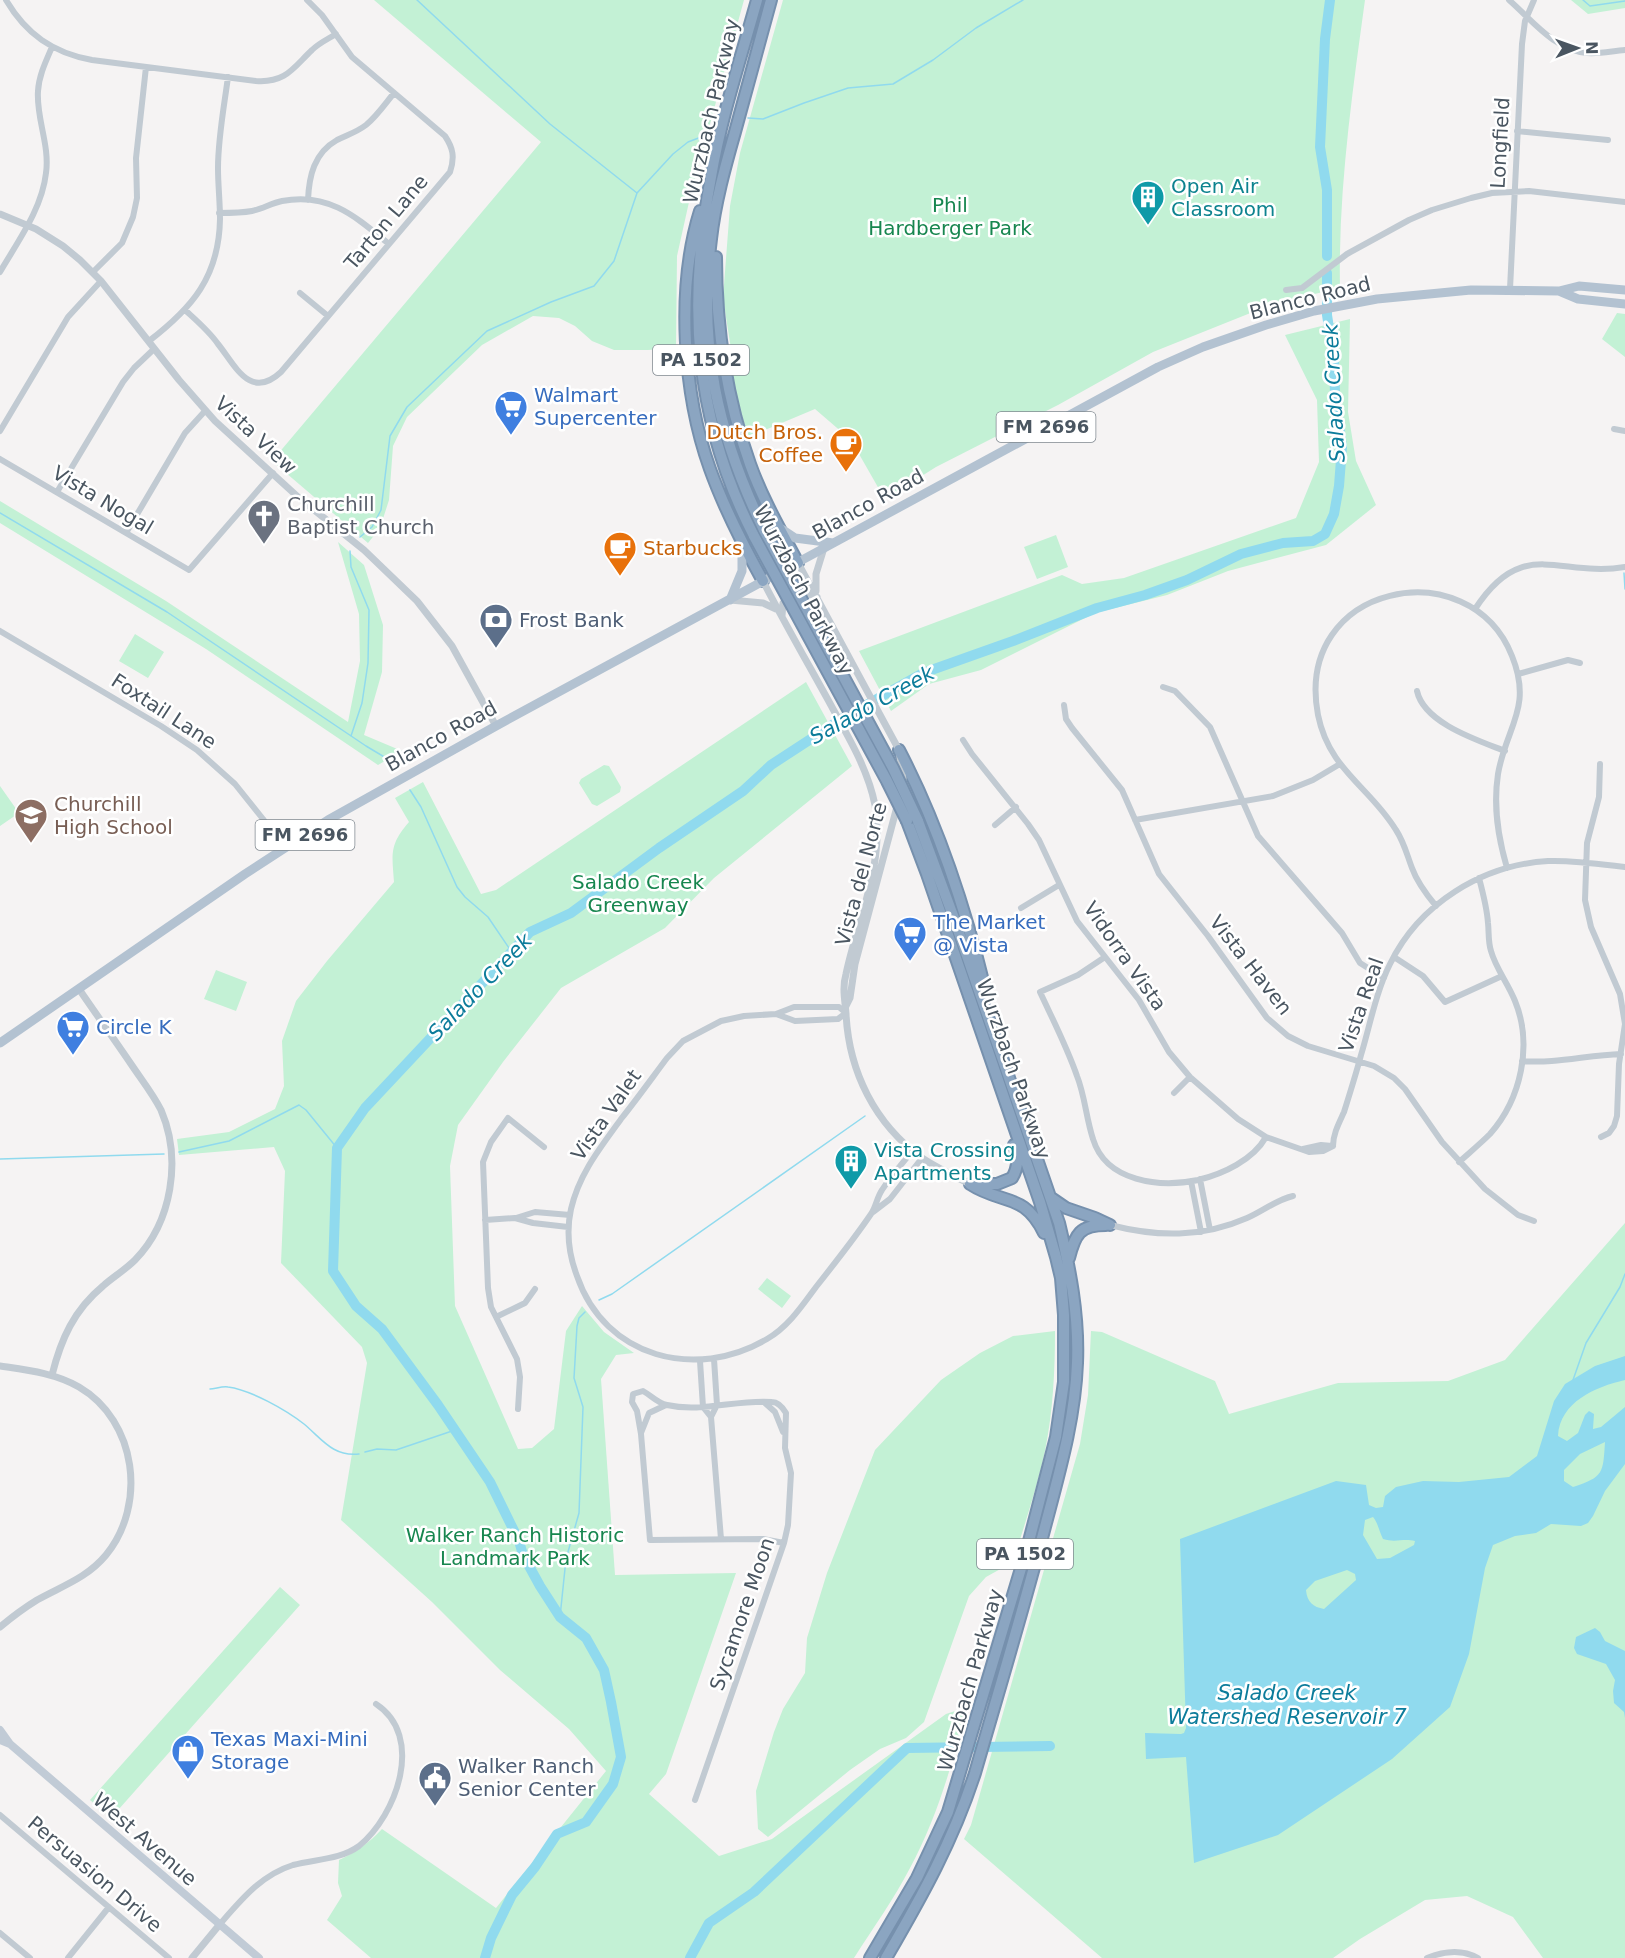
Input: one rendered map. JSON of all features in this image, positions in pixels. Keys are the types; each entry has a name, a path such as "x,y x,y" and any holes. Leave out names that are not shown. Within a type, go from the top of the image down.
{"highway":[{"name":"Wurzbach Parkway","path":"757,0 711,176 700,251 697,330 705,396 722,463 738,504 887,781 912,821 1000,1051 1050,1197 1068,1261 1076,1329 1075,1393 1068,1438 1040,1549 975,1773 948,1846 886,1958"},
{"name":"Wurzbach Parkway","path":"771,0 718,197 711,238 707,282 708,336 715,394 737,470 764,530 893,768 1040,1202 1061,1278 1065,1329 1064,1382 1056,1437 1028,1545 961,1774 935,1844 903,1905 870,1958"},
{"path":"711,176 697,220 690,259 686,316 693,401 710,468 744,547 763,581"},
{"path":"718,197 716,285 721,349 728,392 751,466 798,563"},
{"path":"744,547 759,554 771,551 778,543 780,528"},
{"path":"900,750 927,807 951,872 977,957 1000,1051"},
{"path":"970,1184 1006,1182 1015,1174 1018,1162 986,1058 980,1023"},
{"path":"970,1184 982,1191 1016,1201 1030,1210 1056,1257"},
{"path":"1050,1197 1066,1208 1110,1226"},
{"path":"1068,1261 1077,1235 1084,1229 1110,1226"}],"main road":[{"name":"Blanco Road","path":"0,1043 328,820 496,726 1158,367 1203,347 1266,325 1314,311 1357,302 1438,292 1510,289 1559,291 1579,286 1625,290"},
{"name":"Blanco Road","path":"1559,291 1578,299 1625,304"},
{"path":"780,528 795,538 829,546"},
{"path":"729,600 741,571 744,547"},
{"name":"West Avenue","path":"0,1730 10,1744 259,1958"},
{"name":"West Avenue","path":"0,1740 10,1744"}],"street":[{"path":"6,0 21,23 52,47 80,58 266,81 283,77 313,49 336,34"},
{"name":"Tarton Lane","path":"185,310 218,343 238,373 253,382 269,380 278,375 450,171 454,155 445,136 352,57 322,15 307,0"},
{"path":"1509,0 1541,30 1557,42 1575,51 1596,53 1625,50"},
{"name":"Longfield","path":"1510,289 1522,44 1527,15 1534,0"},
{"path":"0,272 42,193 47,170 38,93 40,78 52,47"},
{"path":"93,272 122,243 134,218 136,158 146,67"},
{"path":"149,341 185,310 199,292 212,264 219,235 218,158 228,77"},
{"path":"308,200 310,174 318,158 335,141 358,131 367,124 393,93"},
{"path":"1517,131 1608,140"},
{"path":"1286,290 1302,288 1347,254 1409,220 1471,198 1515,191 1625,202"},
{"path":"219,213 251,211 281,202 320,201 346,211 389,244"},
{"name":"Vista View","path":"0,214 27,225 63,246 93,272 205,411 235,442 364,550 417,601 452,646 496,726"},
{"path":"0,431 63,324 77,305 101,281"},
{"path":"300,293 328,316"},
{"path":"57,492 123,382 154,349"},
{"path":"126,533 180,440 205,411"},
{"path":"1614,429 1625,431"},
{"name":"Vista Nogal","path":"0,459 189,570 273,473"},
{"path":"729,600 763,603 780,613 785,600 803,592 817,597 816,574 829,546"},
{"name":"Wurzbach Parkway","path":"798,563 900,750"},
{"path":"1475,609 1496,583 1524,567 1548,564 1587,569 1625,567"},
{"name":"Vista del Norte","path":"763,581 858,755 875,807 877,854 872,884 845,976 843,997 852,1061 864,1090 881,1118 895,1135 922,1158 970,1184"},
{"path":"1436,906 1416,878 1402,841 1392,823 1340,764 1325,738 1318,716 1316,691 1320,659 1327,642 1337,627 1365,604 1382,598 1414,593 1448,597 1475,609 1501,635 1512,654 1518,674 1519,708 1498,773 1496,808 1498,834 1507,868"},
{"name":"Foxtail Lane","path":"0,631 168,730 211,760 249,800 283,849"},
{"path":"1518,674 1568,660 1580,663"},
{"path":"1163,687 1175,691 1210,727 1258,836 1342,933 1360,963 1384,978"},
{"path":"1417,691 1423,707 1440,720 1479,741 1505,751"},
{"name":"Vista Haven","path":"1064,705 1066,719 1119,785 1159,874 1208,936 1267,1018 1281,1031 1301,1043 1359,1061 1381,1070 1400,1083 1433,1131 1485,1189 1518,1215 1534,1221"},
{"name":"Vidorra Vista","path":"963,740 1039,840 1077,921 1139,1000 1165,1045 1190,1077 1238,1119 1266,1137 1303,1149 1321,1145 1333,1146"},
{"name":"Vista del Norte","path":"846,1010 855,964 885,857 903,778 900,750"},
{"path":"1135,820 1273,796 1295,788 1340,764"},
{"path":"1600,764 1599,797 1588,833 1584,887 1587,914 1623,1004 1625,1024 1617,1116 1609,1133 1601,1137"},
{"path":"995,825 1016,807"},
{"name":"Vista Real","path":"1333,1146 1333,1137 1344,1111 1384,978 1410,932 1436,906 1453,892 1479,878 1507,868 1550,861 1625,867"},
{"path":"1459,1162 1481,1143 1503,1118 1515,1094 1522,1061 1523,1042 1519,1014 1490,946 1488,921 1479,878"},
{"path":"1021,908 1059,885"},
{"path":"1105,957 1078,975 1040,992 1077,1076 1088,1112 1092,1138 1100,1155 1114,1168 1133,1178 1163,1183 1191,1181 1234,1166 1257,1149 1266,1137"},
{"path":"1394,957 1423,976 1445,1002 1502,976"},
{"path":"52,1375 62,1340 74,1316 99,1289 135,1260 152,1236 166,1202 172,1164 169,1138 159,1107 79,988"},
{"name":"Vista Valet","path":"776,1014 795,1021 838,1019 846,1010 839,1007 794,1007 776,1014 744,1016 721,1021 683,1041 667,1058 593,1157 580,1182 570,1215 568,1227 570,1256 578,1281 591,1305 607,1325 645,1351 677,1359 700,1361 751,1347 779,1331 798,1311 873,1212 881,1191 913,1150"},
{"path":"1522,1061 1550,1062 1586,1056 1621,1054"},
{"path":"1174,1093 1190,1077"},
{"path":"518,1409 519,1368 517,1359 491,1307 488,1288 483,1162 491,1142 508,1118 544,1147"},
{"name":"Vista Valet","path":"873,1212 890,1200 922,1158"},
{"path":"1200,1179 1210,1230"},
{"path":"1191,1181 1201,1232"},
{"path":"1110,1226 1150,1234 1201,1232 1248,1217 1279,1200 1293,1196"},
{"path":"1196,1205 1205,1203"},
{"path":"485,1220 515,1218 530,1213 570,1215"},
{"path":"544,1224 545,1213"},
{"path":"515,1218 568,1227"},
{"path":"496,1317 525,1303 535,1289"},
{"path":"714,1359 717,1405 711,1417 721,1539"},
{"path":"700,1361 703,1407 711,1417"},
{"path":"0,1366 52,1375 90,1395 106,1412 119,1432 130,1465 132,1489 128,1513 113,1545 98,1563 80,1578 38,1600 0,1627"},
{"path":"701,1382 715,1381"},
{"path":"717,1405 703,1407 666,1405 655,1401 643,1391 633,1394 632,1402 641,1434 650,1540 764,1539 784,1543"},
{"name":"Sycamore Moon","path":"695,1800 784,1543 788,1525 791,1473 784,1434 775,1412 765,1403 753,1401 717,1405"},
{"path":"641,1434 649,1413 666,1405"},
{"path":"192,1958 254,1886 295,1864 351,1851 360,1845 374,1829 396,1794 401,1764 399,1732 387,1711 376,1704"},
{"name":"Persuasion Drive","path":"0,1815 169,1958"},
{"path":"68,1958 109,1907"},
{"path":"0,1933 30,1958"},
{"path":"1427,1958 1450,1952 1473,1955 1478,1958"}],"green space":[{"path":"374,0 744,0 691,193 677,256 676,348 614,350 592,341 575,326 559,318 533,316 482,345 407,417 393,446 389,500 380,528 368,543 272,461 541,142"},
{"name":"Phil Hardberger Park","path":"783,0 1365,0 1344,180 1340,288 1289,300 1253,312 1153,352 1058,405 936,467 898,491 883,496 851,440 815,409 748,437 736,395 727,350 731,349 723,298 730,206 740,153"},
{"path":"1571,0 1625,0 1625,8 1588,14"},
{"path":"1617,313 1625,314 1625,357 1602,339"},
{"path":"1350,319 1348,412 1356,461 1376,505 1326,545 1228,571 1167,595 1095,613 981,670 929,684 891,711 859,651 1062,575 1082,584 1124,578 1296,518 1319,462 1317,400 1285,335"},
{"path":"0,501 166,601 348,722 360,661 359,614 338,542 364,565 383,625 382,672 364,735 402,751 378,765 206,649 0,523"},
{"path":"1056,535 1068,567 1037,579 1024,547"},
{"path":"135,634 164,652 148,678 119,661"},
{"name":"Walker Ranch Historic Landmark Park","path":"806,682 852,766 714,878 665,928 561,988 503,1062 458,1125 450,1166 455,1306 518,1449 532,1448 554,1429 566,1331 582,1306 604,1332 634,1353 616,1355 601,1379 615,1575 736,1573 666,1774 649,1794 719,1856 772,1839 946,1714 967,1707 943,1789 920,1849 910,1868 854,1958 371,1958 327,1920 342,1896 338,1883 339,1860 362,1847 382,1829 496,1908 606,1771 569,1729 500,1670 432,1602 341,1520 367,1363 362,1347 281,1263 285,1171 274,1147 179,1155 177,1139 229,1132 275,1109 284,1086 282,1041 296,1001 394,882 393,850 398,837 409,822 395,798 423,782 481,894 496,890"},
{"path":"604,765 609,766 621,787 620,792 597,806 592,804 579,783 581,779"},
{"path":"0,786 19,813 0,826"},
{"path":"216,970 247,982 236,1011 204,999"},
{"path":"1625,1223 1625,1958 1543,1958 1513,1917 1467,1896 1425,1900 1333,1958 1102,1958 964,1839 971,1825 1080,1444 1088,1395 1091,1331 1102,1332 1215,1381 1229,1414 1338,1383 1448,1381 1505,1360"},
{"path":"767,1278 791,1296 782,1308 758,1289"},
{"path":"1055,1331 1053,1391 1048,1436 1038,1479 1013,1562 986,1577 969,1596 924,1722 906,1738 880,1749 850,1770 768,1837 758,1829 756,1791 783,1709 805,1673 807,1638 827,1573 875,1450 941,1380 980,1353 1013,1336"},
{"path":"280,1587 300,1605 111,1818 90,1800"}],"water":[{"name":"Salado Creek Watershed Reservoir 7","path":"1625,1356 1625,1380 1591,1392 1572,1405 1560,1424 1558,1436 1567,1441 1578,1433 1589,1411 1594,1414 1593,1429 1601,1427 1625,1407 1625,1464 1605,1491 1588,1523 1581,1526 1551,1524 1536,1533 1515,1536 1493,1545 1485,1568 1469,1654 1450,1707 1392,1759 1278,1835 1194,1863 1186,1757 1146,1759 1145,1733 1181,1734 1186,1728 1180,1539 1336,1481 1366,1485 1369,1505 1376,1508 1383,1507 1385,1496 1396,1487 1423,1481 1459,1482 1509,1477 1537,1456 1554,1401 1565,1384 1595,1366","holes":["1605,1442 1604,1461 1596,1477 1573,1487 1564,1481 1564,1470 1580,1454","1373,1517 1383,1539 1415,1541 1414,1545 1390,1558 1377,1559 1363,1535 1365,1520","1347,1570 1355,1574 1356,1580 1324,1609 1314,1605 1308,1598 1306,1590 1315,1581"]},
{"path":"1595,1628 1605,1641 1625,1651 1625,1718 1624,1712 1614,1703 1615,1680 1606,1664 1577,1654 1574,1648 1576,1637"}],"waterway":[{"path":"417,0 550,124 637,193"},
{"path":"748,118 763,119 848,88 893,84 933,60 976,28 1023,0"},
{"name":"Salado Creek","path":"1327,256 1327,190 1320,147 1325,39 1330,0"},
{"path":"1583,0 1590,6 1625,1"},
{"path":"360,537 372,527 381,510 390,436 407,407 487,331 551,302 594,286 614,261 637,193 673,154 688,142 709,134"},
{"name":"Salado Creek","path":"485,1958 491,1938 512,1895 535,1867 557,1834 586,1822 613,1784 621,1757 611,1702 604,1670 586,1638 560,1617 540,1586 523,1555 519,1541 490,1482 438,1405 382,1329 356,1306 333,1271 337,1148 365,1108 530,932 571,913 659,848 743,791 771,765 843,718 923,673 1097,608 1145,595 1187,580 1241,554 1283,543 1313,541 1325,534 1334,514 1342,447 1335,393 1334,360 1327,315 1327,273"},
{"path":"0,513 167,612 396,764"},
{"path":"350,551 351,567 369,610 368,663 362,703 351,736"},
{"path":"1624,573 1625,589"},
{"path":"410,790 421,807 457,887 488,917 511,951"},
{"path":"179,1152 229,1141 299,1105 306,1110 337,1148"},
{"path":"599,1300 612,1294 865,1116"},
{"path":"0,1159 164,1154"},
{"path":"1573,1380 1586,1343 1620,1287 1625,1274"},
{"path":"560,1617 566,1559 579,1513 583,1407 574,1378 577,1326 579,1318 585,1312"},
{"path":"210,1389 228,1387 257,1396 297,1419 335,1450 342,1453 359,1454"},
{"path":"365,1452 377,1449 396,1450 455,1430"},
{"path":"690,1958 709,1923 754,1892 907,1748 1050,1746"}],"place":[{"name":"Open Air Classroom","path":"1148,226"},
{"name":"Walmart Supercenter","path":"511,436"},
{"name":"Dutch Bros. Coffee","path":"846,473"},
{"name":"Churchill Baptist Church","path":"264,545"},
{"name":"Starbucks","path":"620,577"},
{"name":"Frost Bank","path":"496,649"},
{"name":"Churchill High School","path":"31,844"},
{"name":"The Market @ Vista","path":"910,962"},
{"name":"Circle K","path":"73,1056"},
{"name":"Vista Crossing Apartments","path":"851,1190"},
{"name":"Texas Maxi-Mini Storage","path":"188,1780"},
{"name":"Walker Ranch Senior Center","path":"435,1807"}],"park label":[{"name":"Salado Creek Greenway","path":"638,894"}]}
